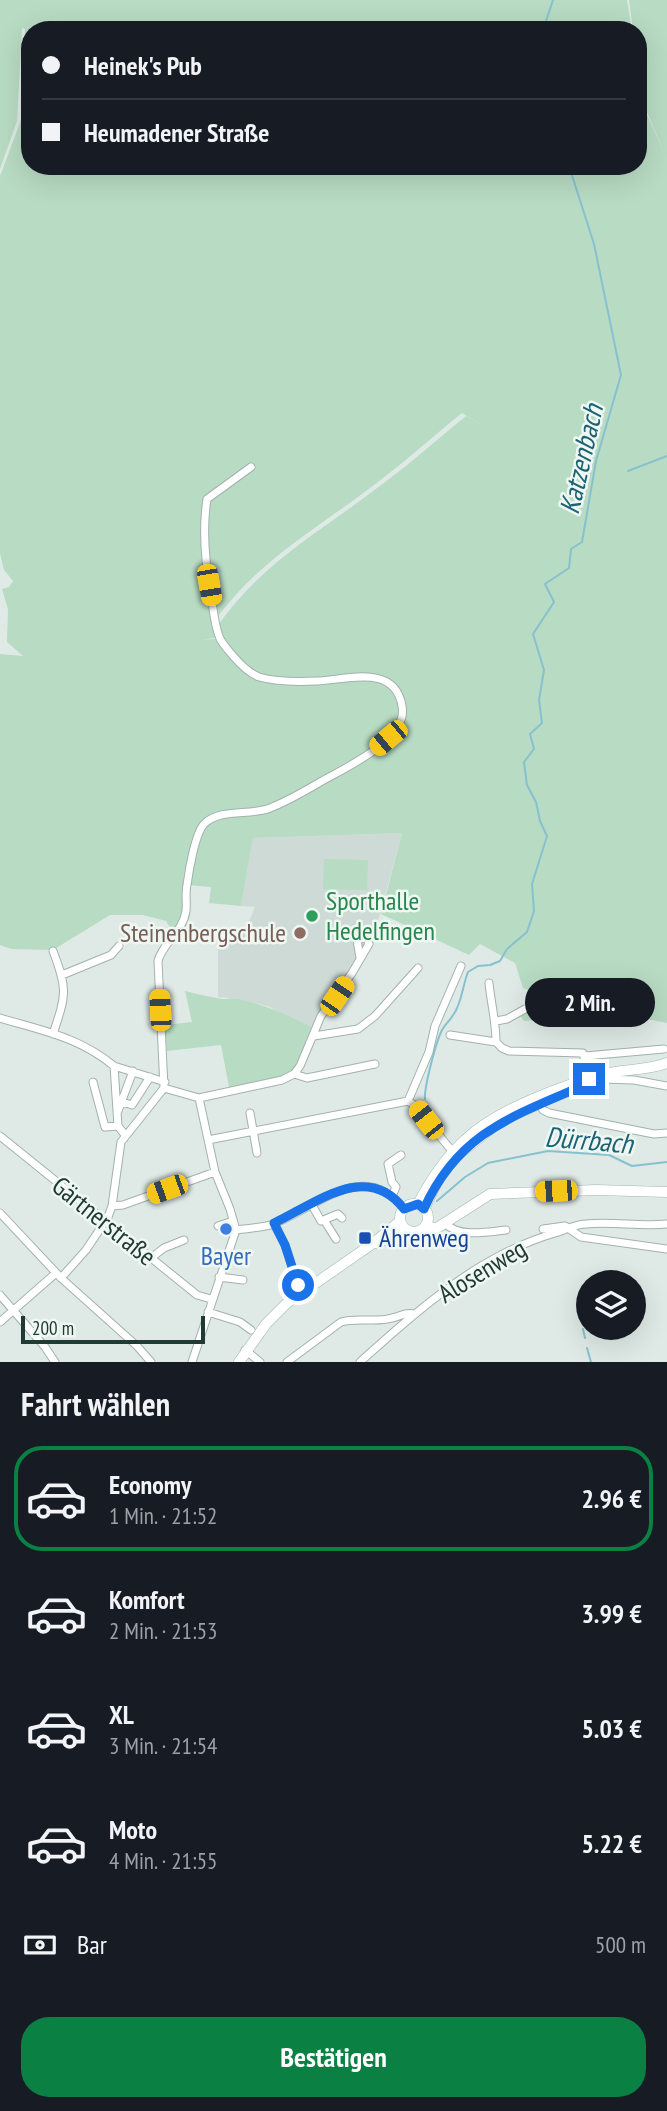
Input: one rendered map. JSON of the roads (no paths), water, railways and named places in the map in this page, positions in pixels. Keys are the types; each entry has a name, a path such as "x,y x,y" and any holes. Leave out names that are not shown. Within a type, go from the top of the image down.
{"main road":[{"path":"421,1207 455,1155 485,1132 538,1101 580,1087 594,1078 667,1063"},
{"path":"425,1227 434,1229 490,1194 596,1190 667,1192"},
{"path":"239,1362 245,1350 276,1312 300,1292 372,1244 400,1221 404,1209 421,1207"},
{"path":"372,1244 407,1231 416,1233 425,1227 427,1217 421,1207"},
{"path":"400,1221 407,1231"}],"street":[{"path":"0,1322 86,1250 112,1206 119,1147 125,1135 165,1085 158,961 160,954 183,924 187,885 200,831 210,820 221,816 269,809 294,798 367,756 388,738 402,717 403,707 399,696 393,687 383,680 365,676 291,681 258,676 245,669 219,636 205,553 207,499 251,467"},
{"path":"62,975 111,955 119,946"},
{"path":"53,951 62,975 65,998 53,1034"},
{"path":"0,1018 85,1045 114,1066 150,1077 199,1098 282,1080 294,1074 305,1059 321,1016 360,958"},
{"path":"408,1101 429,1052 435,1026 461,966"},
{"path":"314,1036 358,1029 375,1016 418,968"},
{"path":"489,983 496,1021 496,1042"},
{"path":"496,1021 507,1019 524,1009"},
{"path":"450,1035 496,1042 509,1051 579,1052 585,1056 594,1078 634,1080 667,1086"},
{"path":"585,1056 664,1049"},
{"path":"294,1074 307,1078 375,1064"},
{"path":"114,1066 118,1126 125,1135"},
{"path":"117,1112 133,1071"},
{"path":"122,1102 132,1105 150,1077"},
{"path":"93,1082 105,1127 118,1126"},
{"path":"192,1362 236,1230 215,1172 199,1098"},
{"path":"208,1140 408,1101 455,1155"},
{"path":"538,1101 543,1110 549,1113 654,1134 667,1133"},
{"path":"250,1113 257,1153"},
{"name":"Gärtnerstraße","path":"1,1140 197,1295 211,1299"},
{"path":"393,1194 396,1187 388,1164 401,1154"},
{"path":"112,1206 123,1205 215,1172"},
{"path":"236,1230 274,1223 348,1187 378,1188 393,1194 404,1209"},
{"path":"312,1205 336,1239"},
{"path":"0,1213 58,1276 137,1346 151,1362"},
{"path":"324,1220 338,1214 342,1218"},
{"path":"218,1226 233,1221"},
{"path":"274,1223 285,1245 300,1292"},
{"path":"445,1223 453,1229 483,1232 506,1230"},
{"name":"Alosenweg","path":"360,1362 436,1297 510,1249 587,1224 667,1224"},
{"path":"543,1229 565,1226 581,1237 667,1249"},
{"path":"151,1258 163,1248 184,1240"},
{"path":"219,1276 243,1280"},
{"path":"0,1295 55,1362"},
{"path":"208,1312 240,1322 251,1330"},
{"path":"287,1362 346,1321 386,1319 407,1312 414,1314"},
{"path":"245,1350 260,1362"}],"waterway":[{"name":"Katzenbach","path":"546,21 553,0"},
{"name":"Katzenbach","path":"425,1099 428,1075 437,1044 442,1030 457,1008 468,972 478,966 500,961 507,949 527,932 534,911 532,884 547,836 536,802 527,785 524,762 534,749 530,734 542,723 539,700 544,670 533,634 554,602 545,584 569,568 571,549 582,542 596,461 621,375 594,244 572,175"},
{"path":"628,471 667,456"},
{"name":"Dürrbach","path":"437,1201 465,1177 488,1163 548,1151 609,1155 632,1166 667,1162"},
{"path":"587,1348 591,1362"}],"place":[{"name":"Sporthalle Hedelfingen","path":"312,916"},
{"name":"Steinenbergschule","path":"300,933"},
{"name":"Bayer","path":"226,1229"},
{"name":"Ährenweg","path":"365,1238"}]}
